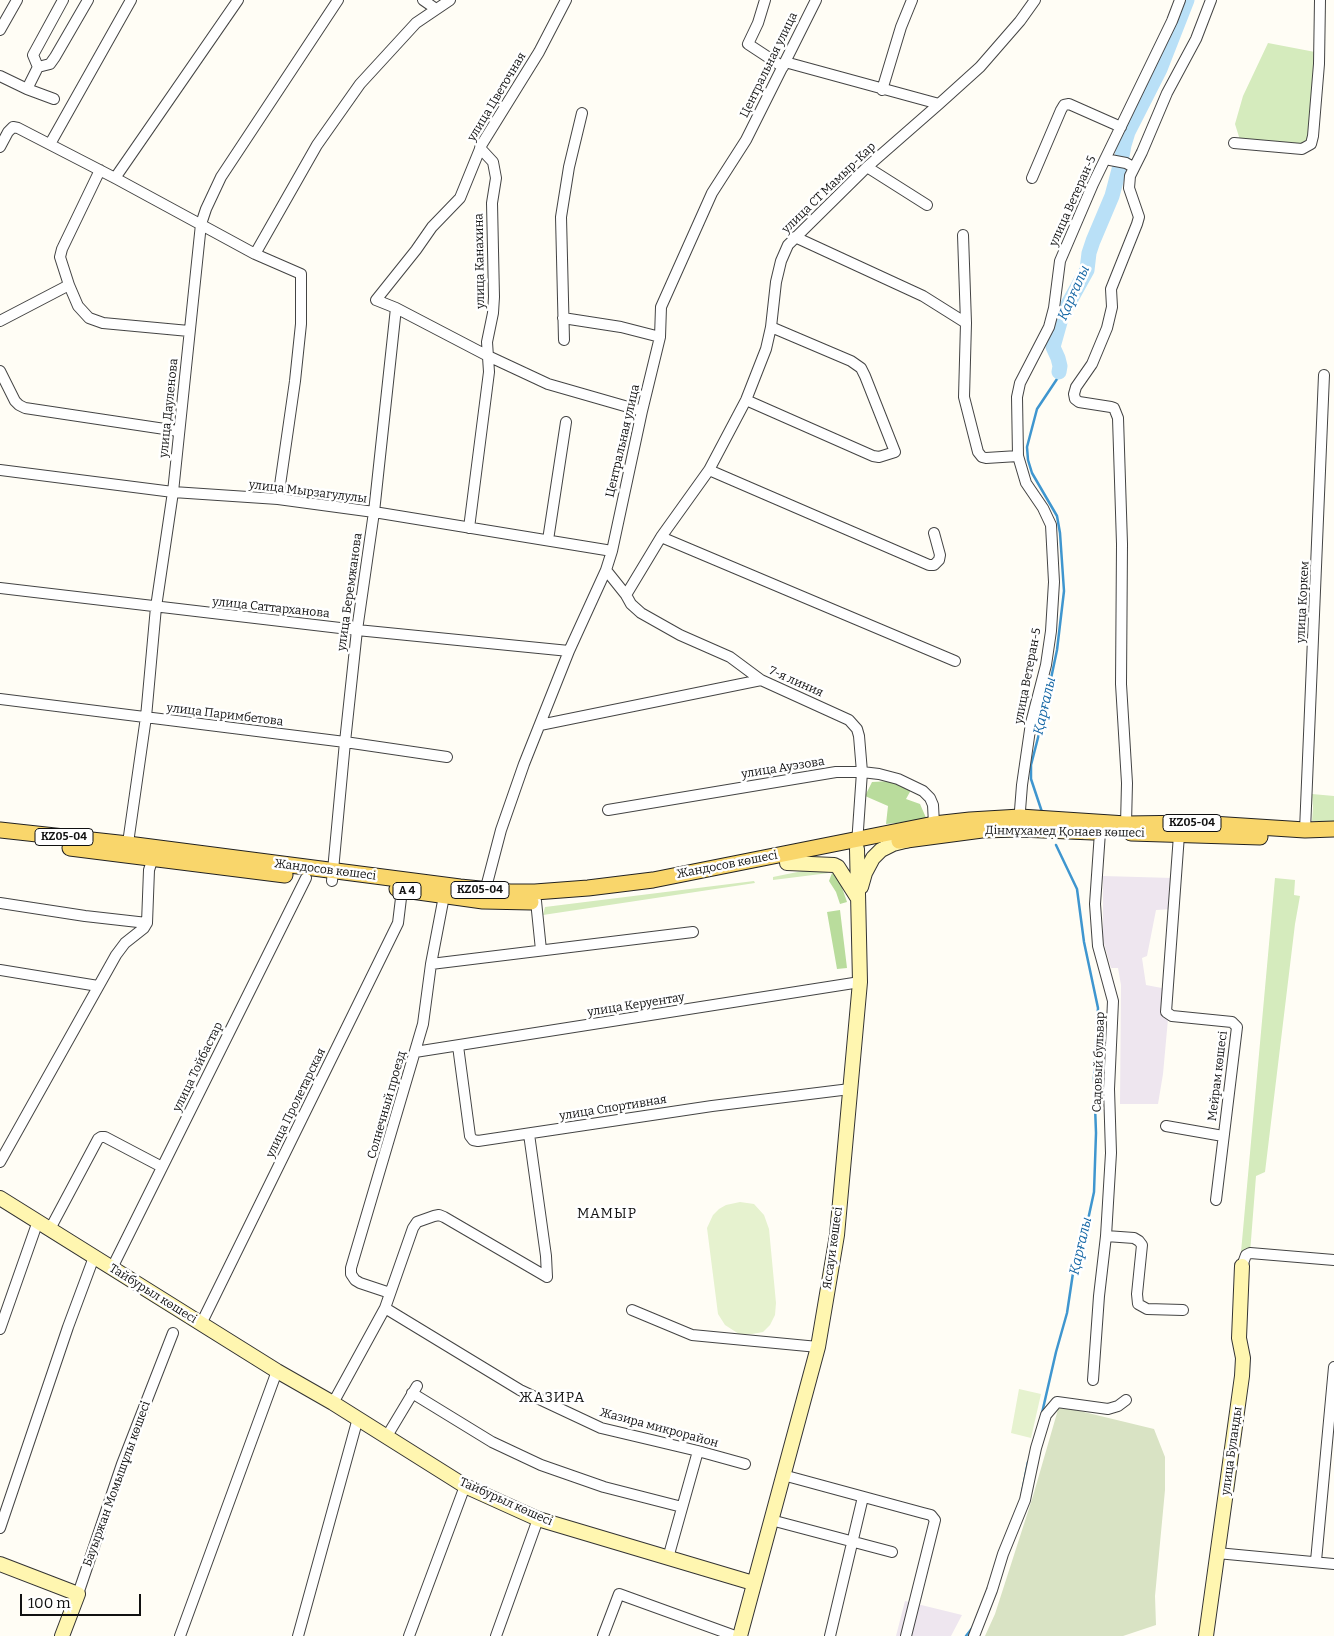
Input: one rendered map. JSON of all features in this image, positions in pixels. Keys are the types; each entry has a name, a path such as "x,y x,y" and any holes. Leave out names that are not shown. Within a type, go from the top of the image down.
{"main road":[{"name":"Дінмұхамед Қонаев көшесі","path":"857,845 982,830 1019,823"},
{"name":"Дінмұхамед Қонаев көшесі","path":"857,845 934,824 1196,823 1305,830 1334,829"},
{"name":"Дінмұхамед Қонаев көшесі","path":"1044,824 1100,832 1334,838"},
{"name":"Жандосов көшесі","path":"0,830 127,850 536,901 647,888 787,863"},
{"name":"Жандосов көшесі","path":"0,839 127,850 153,858 306,878 333,876 402,890 444,896 484,896 588,888 653,880 857,845"},
{"name":"KZ05-04","path":"787,863 839,852 857,845"}],"street":[{"path":"0,30 17,0"},
{"path":"27,89 38,67 33,55 36,46 63,0"},
{"path":"38,67 50,64 88,0"},
{"path":"50,144 131,0"},
{"path":"115,178 238,0"},
{"name":"улица Дауленова","path":"127,850 146,718 156,607 173,492 200,224 221,177 338,0"},
{"path":"423,0 436,9"},
{"path":"256,254 317,145 360,84 416,23 450,0"},
{"name":"улица Цветочная","path":"396,308 376,300 432,227 460,198 480,148 503,108 540,52 566,0"},
{"path":"765,0 758,23 748,44 784,65 939,104"},
{"name":"Центральная улица","path":"484,896 501,830 524,764 569,651 606,570 612,550 660,337 661,306 712,193 746,140 816,0"},
{"path":"882,90 901,27 912,0"},
{"name":"улица СТ Мамыр-Кар","path":"626,595 661,537 709,470 746,400 766,349 771,327 776,282 788,245 867,167 980,67 1020,21 1035,0"},
{"name":"улица Ветеран-5","path":"1019,823 1022,785 1031,723 1046,665 1051,631 1054,582 1051,525 1046,512 1026,483 1018,456 1018,397 1020,383 1050,326 1060,261 1110,160 1121,127 1172,21 1180,0"},
{"path":"1126,824 1127,782 1121,684 1122,544 1118,418 1114,408 1080,402 1075,399 1074,394 1076,387 1092,364 1107,328 1112,307 1110,289 1139,217 1129,184 1129,165 1142,152 1167,93 1196,39 1211,0"},
{"path":"1234,143 1302,148 1311,144 1319,64 1320,0"},
{"path":"0,76 54,99"},
{"path":"1032,178 1064,105 1069,104 1121,127"},
{"path":"564,340 561,217 569,167 582,113"},
{"path":"0,148 8,132 13,127 18,128 256,254 301,274 296,381 278,499"},
{"name":"улица Канахина","path":"469,528 489,372 487,342 494,313 492,203 496,178 493,162 480,148"},
{"path":"1110,160 1129,165"},
{"path":"867,167 927,205"},
{"path":"100,170 62,249 60,257 78,306 89,318 102,323 189,331"},
{"path":"963,235 966,323 964,397 978,452 986,458 1018,456"},
{"path":"795,237 923,296 966,323"},
{"path":"0,321 69,285"},
{"path":"396,308 488,356 548,384 642,411"},
{"name":"улица Беремжанова","path":"333,876 357,630 374,512 396,308"},
{"path":"563,318 621,327 660,337"},
{"path":"746,400 873,456 884,456 895,452 861,368 851,361 771,327"},
{"path":"0,371 15,401 25,408 178,431"},
{"name":"улица Коркем","path":"1305,830 1324,375"},
{"path":"548,540 566,422"},
{"name":"улица Мырзагулулы","path":"0,470 173,492 278,499 374,512 612,550"},
{"path":"709,470 929,565 934,565 939,560 940,555 934,533"},
{"path":"661,537 955,661"},
{"name":"7-я линия","path":"606,570 631,604 641,613 680,635 730,657 761,680 849,720 857,728 862,772 857,845"},
{"name":"улица Саттарханова","path":"0,588 357,630 569,651"},
{"path":"540,725 761,680"},
{"name":"улица Паримбетова","path":"0,699 345,742 447,758"},
{"name":"улица Ауэзова","path":"608,810 836,772 862,772 898,779 923,791 930,798 933,805 934,824"},
{"name":"Садовый бульвар","path":"1093,1380 1099,1296 1106,1236 1111,1153 1108,1089 1113,1001 1098,946 1095,904 1100,832"},
{"name":"Мейрам көшесі","path":"1179,835 1166,1012 1172,1016 1232,1022 1237,1027 1216,1200"},
{"path":"858,897 865,873 873,858 881,850 893,844 913,839"},
{"name":"Яссауи көшесі","path":"740,1636 818,1347 837,1235 860,982 857,845"},
{"path":"0,1162 116,955 125,944 144,928 147,922 149,870 153,858"},
{"path":"787,863 834,865 838,867 858,897"},
{"name":"улица Тойбастар","path":"112,1268 306,878"},
{"name":"улица Пролетарская","path":"201,1324 398,923 402,890"},
{"name":"Солнечный проезд","path":"390,1293 360,1283 351,1274 423,1024 431,964 444,896"},
{"path":"536,901 541,950"},
{"path":"0,903 85,916 147,922"},
{"path":"431,964 693,932"},
{"path":"0,970 98,986"},
{"name":"улица Керуентау","path":"415,1052 860,982"},
{"name":"улица Спортивная","path":"458,1046 470,1136 473,1140 478,1141 712,1106 850,1088"},
{"path":"1166,1126 1223,1136"},
{"path":"333,1403 385,1308 414,1224 439,1215 547,1277 538,1188 529,1134"},
{"path":"0,1329 44,1225 101,1136 162,1167"},
{"name":"Тайбурыл көшесі","path":"0,1198 465,1486 538,1519 753,1583"},
{"path":"1106,1236 1134,1238 1142,1245 1137,1294 1138,1304 1147,1309 1183,1310"},
{"path":"1242,1266 1246,1255 1250,1253 1334,1260"},
{"path":"0,1528 68,1327 94,1257"},
{"name":"улица Буланды","path":"1206,1636 1242,1376 1243,1358 1239,1338 1242,1266"},
{"name":"Жазира микрорайон","path":"385,1308 520,1390 601,1428 746,1464"},
{"path":"632,1310 692,1335 818,1347"},
{"name":"Бауыржан Момышұлы көшесі","path":"62,1636 122,1464 173,1333"},
{"path":"1316,1561 1334,1367"},
{"path":"180,1636 277,1371"},
{"path":"387,1436 414,1390 492,1442 549,1468 604,1487 682,1507"},
{"path":"974,1636 992,1590 1003,1554 1025,1500 1036,1448 1046,1415 1057,1402 1108,1409 1118,1406 1126,1400"},
{"path":"298,1636 358,1418"},
{"path":"668,1558 698,1451"},
{"path":"783,1475 930,1515 935,1520 906,1636"},
{"path":"409,1636 465,1486"},
{"path":"830,1636 863,1497"},
{"path":"496,1636 538,1519"},
{"path":"771,1520 892,1552"},
{"path":"1218,1553 1334,1564"},
{"path":"0,1564 78,1594"},
{"path":"603,1636 619,1594 736,1636"}],"shaded area":[{"path":"1103,876 1173,878 1173,909 1156,910 1147,956 1142,958 1146,985 1167,989 1164,1017 1168,1019 1158,1104 1120,1104 1121,985 1118,968 1111,968 1103,940"},
{"path":"905,1601 962,1615 951,1636 896,1636"}],"green space":[{"path":"1268,43 1315,52 1310,136 1304,144 1240,140 1235,124 1243,96"},
{"path":"891,781 911,790 906,799 920,804 927,820 886,824 888,806 865,796 872,782"},
{"path":"1312,794 1334,796 1334,822 1312,821"},
{"path":"817,868 829,873 773,880 773,877"},
{"path":"832,873 839,879 847,902 840,904 836,892 829,881"},
{"path":"1275,878 1295,880 1294,895 1300,896 1265,1172 1256,1176 1250,1253 1246,1255 1241,1252"},
{"path":"754,881 755,883 543,915 545,907"},
{"path":"840,910 847,968 837,969 827,912"},
{"path":"740,1202 754,1204 764,1215 769,1229 776,1303 775,1315 770,1325 763,1332 752,1334 739,1334 725,1325 718,1314 707,1228 713,1215 719,1209 726,1205"},
{"path":"1019,1389 1041,1394 1031,1438 1011,1433"},
{"path":"1059,1406 1154,1429 1165,1457 1165,1490 1155,1596 1156,1625 1123,1636 985,1636 995,1614 1033,1496"}],"waterway":[{"name":"Қарғалы","path":"1059,372 1060,366 1053,347 1062,315 1087,270 1089,253 1112,196 1128,132 1160,69 1187,0"},
{"name":"Қарғалы","path":"1042,812 1031,779 1031,765 1057,650 1064,591 1057,516 1032,473 1027,447 1037,409 1057,379 1059,372"},
{"name":"Қарғалы","path":"1042,1413 1067,1313 1073,1273 1086,1229 1094,1192 1096,1133 1094,1078 1098,1008 1084,942 1077,889 1056,845"},
{"name":"Қарғалы","path":"1022,1493 1028,1462"},
{"name":"Қарғалы","path":"966,1636 973,1627"}],"district":[{"name":"МАМЫР","path":"607,1214"},
{"name":"ЖАЗИРА","path":"552,1398"}]}
